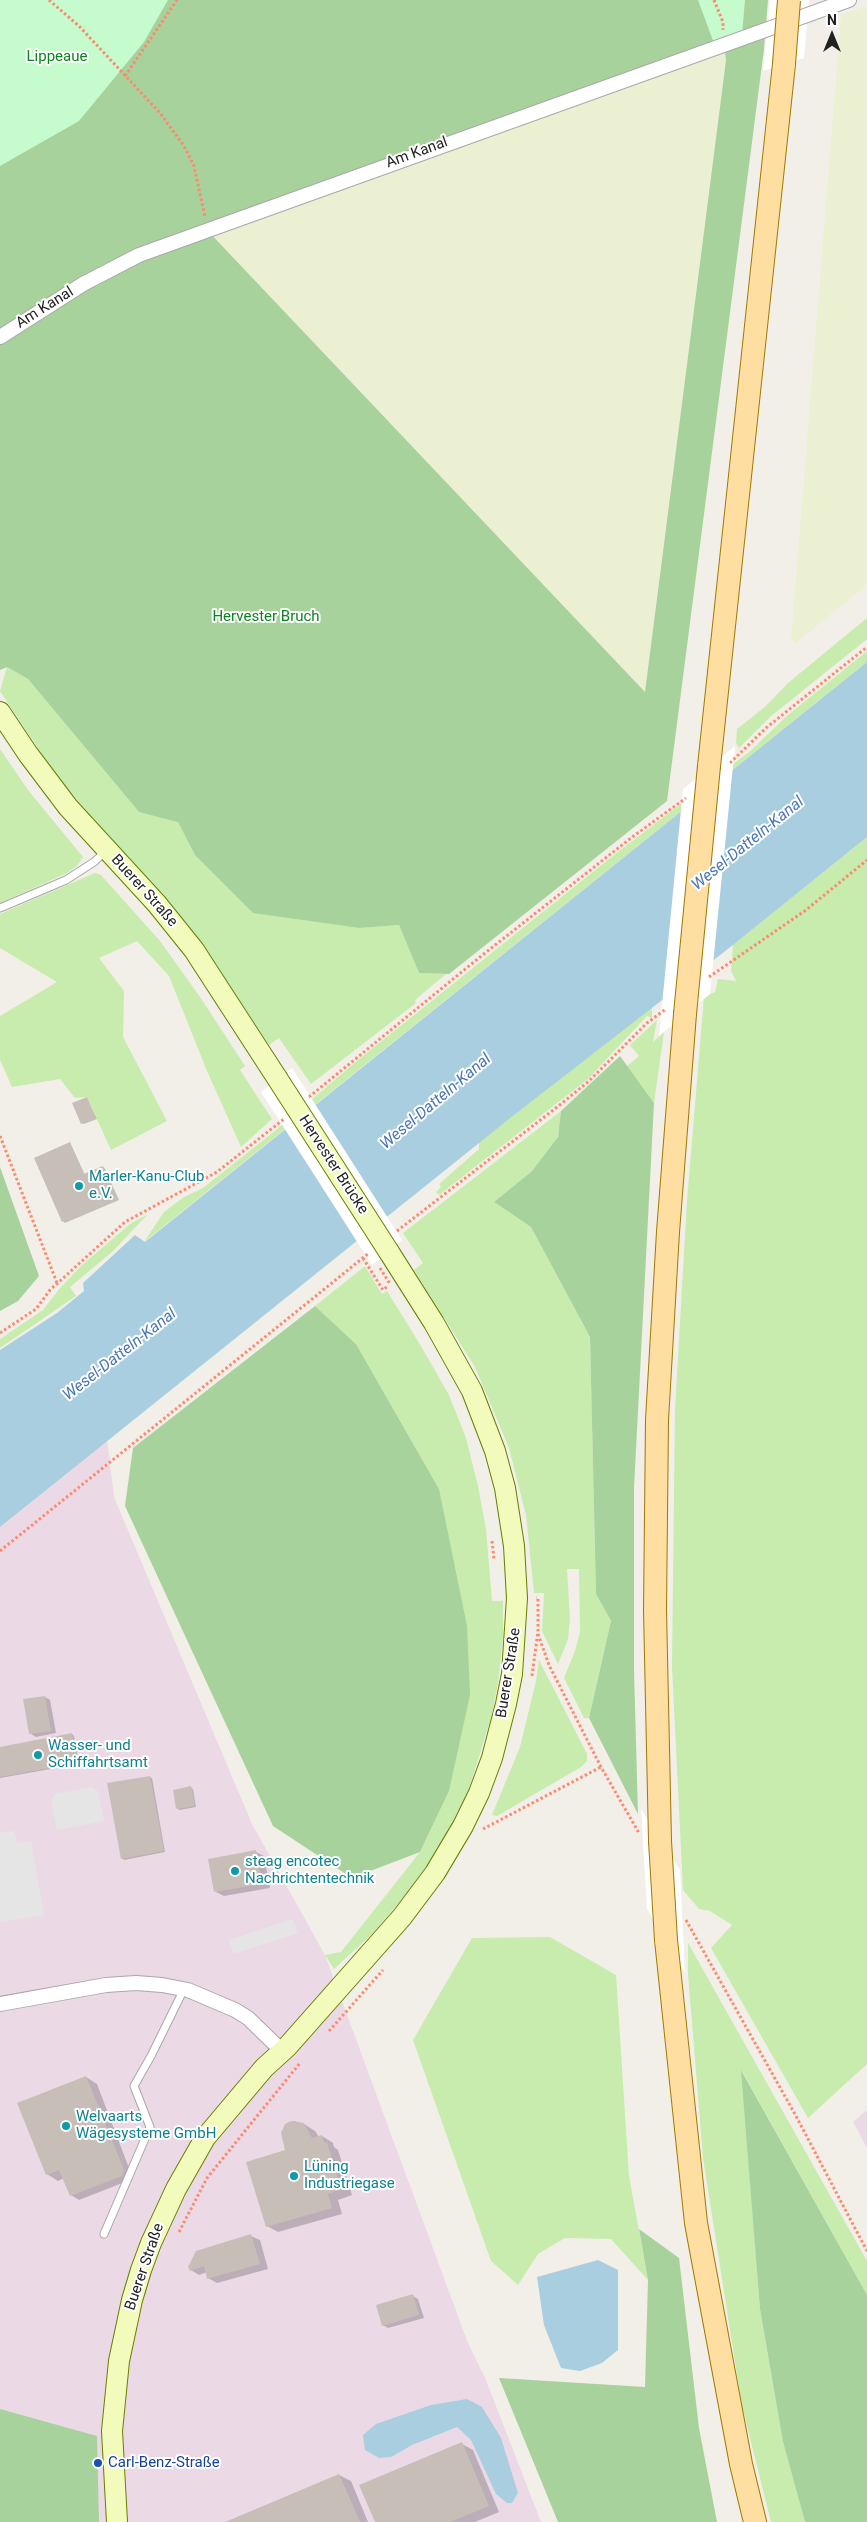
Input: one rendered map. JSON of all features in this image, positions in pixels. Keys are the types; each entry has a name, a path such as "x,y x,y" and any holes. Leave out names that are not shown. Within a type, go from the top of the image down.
{"main road":[{"path":"755,2522 741,2464 696,2223 666,1940 651,1840 658,1420 677,1010 716,767 789,0"}],"street":[{"name":"Am Kanal","path":"0,337 83,284 131,259 724,43 849,0"},
{"name":"Buerer Straße","path":"0,712 48,781 107,850 157,904 194,950 277,1078"},
{"name":"Hervester Brücke","path":"277,1078 384,1246"},
{"name":"Buerer Straße","path":"117,2522 112,2431 119,2361 132,2300 151,2243 176,2189 205,2138 264,2068 282,2051 402,1917 435,1873 463,1826 479,1793 500,1731 512,1674 517,1598 514,1546 505,1488 482,1414 455,1359 384,1246"},
{"path":"0,2004 106,1985 136,1983 184,1989 221,2003 248,2018 282,2051"}],"lane":[{"path":"0,908 66,880 94,862 107,850"},
{"path":"104,2234 150,2127 134,2086 184,1989"}],"path":[{"path":"49,0 78,26 160,113 184,146 194,166 207,230"},
{"path":"125,76 177,0"},
{"path":"714,0 723,22 724,43"},
{"path":"716,767 867,647"},
{"path":"304,1102 480,957 631,838 693,792"},
{"path":"708,978 806,910 867,860"},
{"path":"0,1551 363,1258 384,1246 561,1104 589,1081 647,1023 677,1010"},
{"path":"0,1333 36,1309 57,1283 130,1218 216,1172 289,1115"},
{"path":"0,1136 57,1283"},
{"path":"363,1258 383,1290 390,1284 395,1293"},
{"path":"492,1540 495,1568"},
{"path":"517,1598 538,1598 538,1631 532,1678"},
{"path":"538,1631 549,1665 601,1767 651,1840"},
{"path":"486,1821 482,1830 601,1767"},
{"path":"682,1913 796,2116 867,2250"},
{"path":"328,2032 384,1969"},
{"path":"177,2235 207,2178 302,2060"}],"shaded area":[{"path":"107,1439 114,1497 252,1824 325,1955 468,2343 486,2380 541,2522 0,2522 0,1527"},
{"path":"92,1787 98,1791 104,1821 57,1830 51,1801 55,1794"},
{"path":"14,1831 17,1843 31,1841 44,1915 0,1922 0,1833"},
{"path":"293,1919 298,1933 233,1954 229,1940"},
{"path":"867,2110 867,2148 853,2122"}],"green space":[{"name":"Hervester Bruch","path":"0,0 768,0 764,49 667,801 449,974 419,973 399,925 360,928 253,913 195,855 178,822 139,812 28,679 7,667 0,670","holes":["724,44 726,60 645,692 207,230"]},
{"name":"Lippeaue","path":"0,0 168,0 144,42 79,121 0,166"},
{"path":"698,0 745,0 742,35 715,46"},
{"path":"867,6 867,585 796,643 791,640 841,15"},
{"path":"724,43 726,60 645,692 207,230"},
{"path":"867,618 867,639 770,717 739,748 736,743 737,729 766,706 788,683"},
{"path":"867,651 867,662 144,1242 164,1212 184,1197 203,1188 276,1130 358,1060 614,855 749,752 788,715"},
{"path":"7,667 28,679 139,812 178,821 195,855 360,928 399,925 419,973 446,974 415,1000 416,1003 311,1084 279,1038 269,1045 199,940 166,899 91,817 53,771 0,691"},
{"path":"0,749 28,790 83,857 77,866 67,873 0,903"},
{"path":"867,837 867,2064 808,2118 711,1948 732,1925 710,1911 699,1909 683,1890 672,1667 675,1409 687,1201 704,997 715,992 718,979 736,981 731,971 733,945"},
{"path":"95,873 101,875 160,941 200,997 245,1066 240,1070 272,1119 241,1147 207,1071 169,976 137,941 99,958 124,991 123,1037 167,1121 111,1150 87,1097 75,1098 60,1079 12,1087 0,1060 0,1016 57,982 0,948 0,914"},
{"path":"652,1007 652,1018 647,1016 588,1079 439,1195 436,1192 441,1187 439,1184 479,1149 479,1142"},
{"path":"657,1020 653,1042 664,1032 654,1103 627,1066 639,1056 630,1045"},
{"path":"620,1056 654,1103 634,1488 634,1671 638,1814 589,1718 611,1621 596,1594 590,1337 531,1227 494,1202 532,1171 558,1137 561,1111"},
{"path":"561,1111 558,1137 532,1171 494,1202 531,1227 590,1337 596,1594 611,1621 589,1718 584,1718 564,1678 575,1651 580,1632 579,1569 567,1569 570,1619 568,1639 558,1664 542,1631 544,1593 534,1593 526,1515 509,1448 475,1367 414,1270 423,1263 403,1233"},
{"path":"0,1167 39,1276 18,1301 0,1311"},
{"path":"148,1214 112,1252 70,1287 76,1296 0,1348 0,1339 43,1310 60,1288 82,1265 130,1224"},
{"path":"365,1266 382,1294 387,1291 421,1346 449,1395 466,1438 486,1529 492,1601 503,1601 503,1638 498,1683 491,1718 467,1795 430,1861 407,1893 372,1934 334,1969 325,1955 341,1952 420,1852 449,1791 439,1489 356,1344 315,1306"},
{"path":"315,1306 356,1344 439,1489 467,1626 470,1695 449,1791 420,1852 352,1878 273,1826 125,1506 133,1448"},
{"path":"539,1660 587,1754 587,1761 581,1767 497,1816 492,1815 520,1747 536,1681"},
{"path":"550,1937 616,1975 629,2176 648,2280 611,2239 565,2238 538,2254 518,2285 491,2261 413,2040 472,1938"},
{"path":"688,1943 867,2261 867,2295 742,2071 760,2309 783,2442 805,2522 771,2522 742,2406 703,2158 688,1974"},
{"path":"741,2070 867,2295 867,2522 805,2522 783,2442 760,2309"},
{"path":"639,2229 679,2258 699,2428 717,2522 558,2522 499,2378 645,2387 648,2280"},
{"path":"0,2409 97,2436 99,2522 0,2522"}],"water":[{"name":"Wesel-Datteln-Kanal","path":"867,662 867,837 733,945 509,1119 0,1527 0,1350 57,1313 84,1291 83,1283 135,1235 145,1242"},
{"path":"598,2260 618,2270 618,2350 602,2363 580,2371 561,2368 544,2325 537,2277"},
{"path":"467,2399 482,2407 501,2438 518,2493 512,2503 507,2503 496,2494 471,2440 457,2427 412,2445 391,2457 379,2458 365,2450 363,2435 376,2424 431,2405"}],"pier":[{"path":"770,0 809,0 804,58 763,71"},
{"path":"735,746 710,994 659,1036 683,789"},
{"path":"292,1068 402,1240 372,1265 261,1092"},
{"path":"641,1809 680,1870 685,1973 647,1909"}],"building":[{"path":"87,1097 96,1118 81,1124 72,1103"},
{"name":"Marler-Kanu-Club e.V.","path":"70,1142 84,1174 103,1166 117,1199 62,1222 34,1158"},
{"path":"45,1696 51,1731 29,1734 23,1699"},
{"name":"Wasser- und Schiffahrtsamt","path":"72,1733 78,1763 0,1777 0,1747"},
{"path":"150,1776 164,1851 121,1859 107,1783"},
{"path":"191,1786 195,1806 176,1809 173,1790"},
{"name":"steag encotec Nachrichtentechnik","path":"256,1850 262,1884 214,1892 208,1859"},
{"name":"Welvaarts Wägesysteme GmbH","path":"86,2076 124,2170 122,2176 70,2196 59,2170 46,2175 17,2103"},
{"name":"Lüning Industriegase","path":"291,2121 304,2123 312,2138 322,2135 324,2143 327,2142 341,2189 328,2194 332,2208 266,2227 246,2162 285,2150 281,2133 285,2124"},
{"path":"251,2234 260,2264 207,2279 204,2266 190,2271 188,2267 196,2251"},
{"path":"413,2294 419,2315 382,2326 376,2305"},
{"path":"462,2442 489,2506 450,2522 375,2522 359,2485"},
{"path":"339,2474 360,2522 225,2522"}],"place":[{"name":"Marler-Kanu-Club e.V.","path":"79,1186"},
{"name":"Wasser- und Schiffahrtsamt","path":"38,1755"},
{"name":"steag encotec Nachrichtentechnik","path":"235,1871"},
{"name":"Welvaarts Wägesysteme GmbH","path":"66,2126"},
{"name":"Lüning Industriegase","path":"294,2176"},
{"name":"Carl-Benz-Straße","path":"98,2463"}]}
